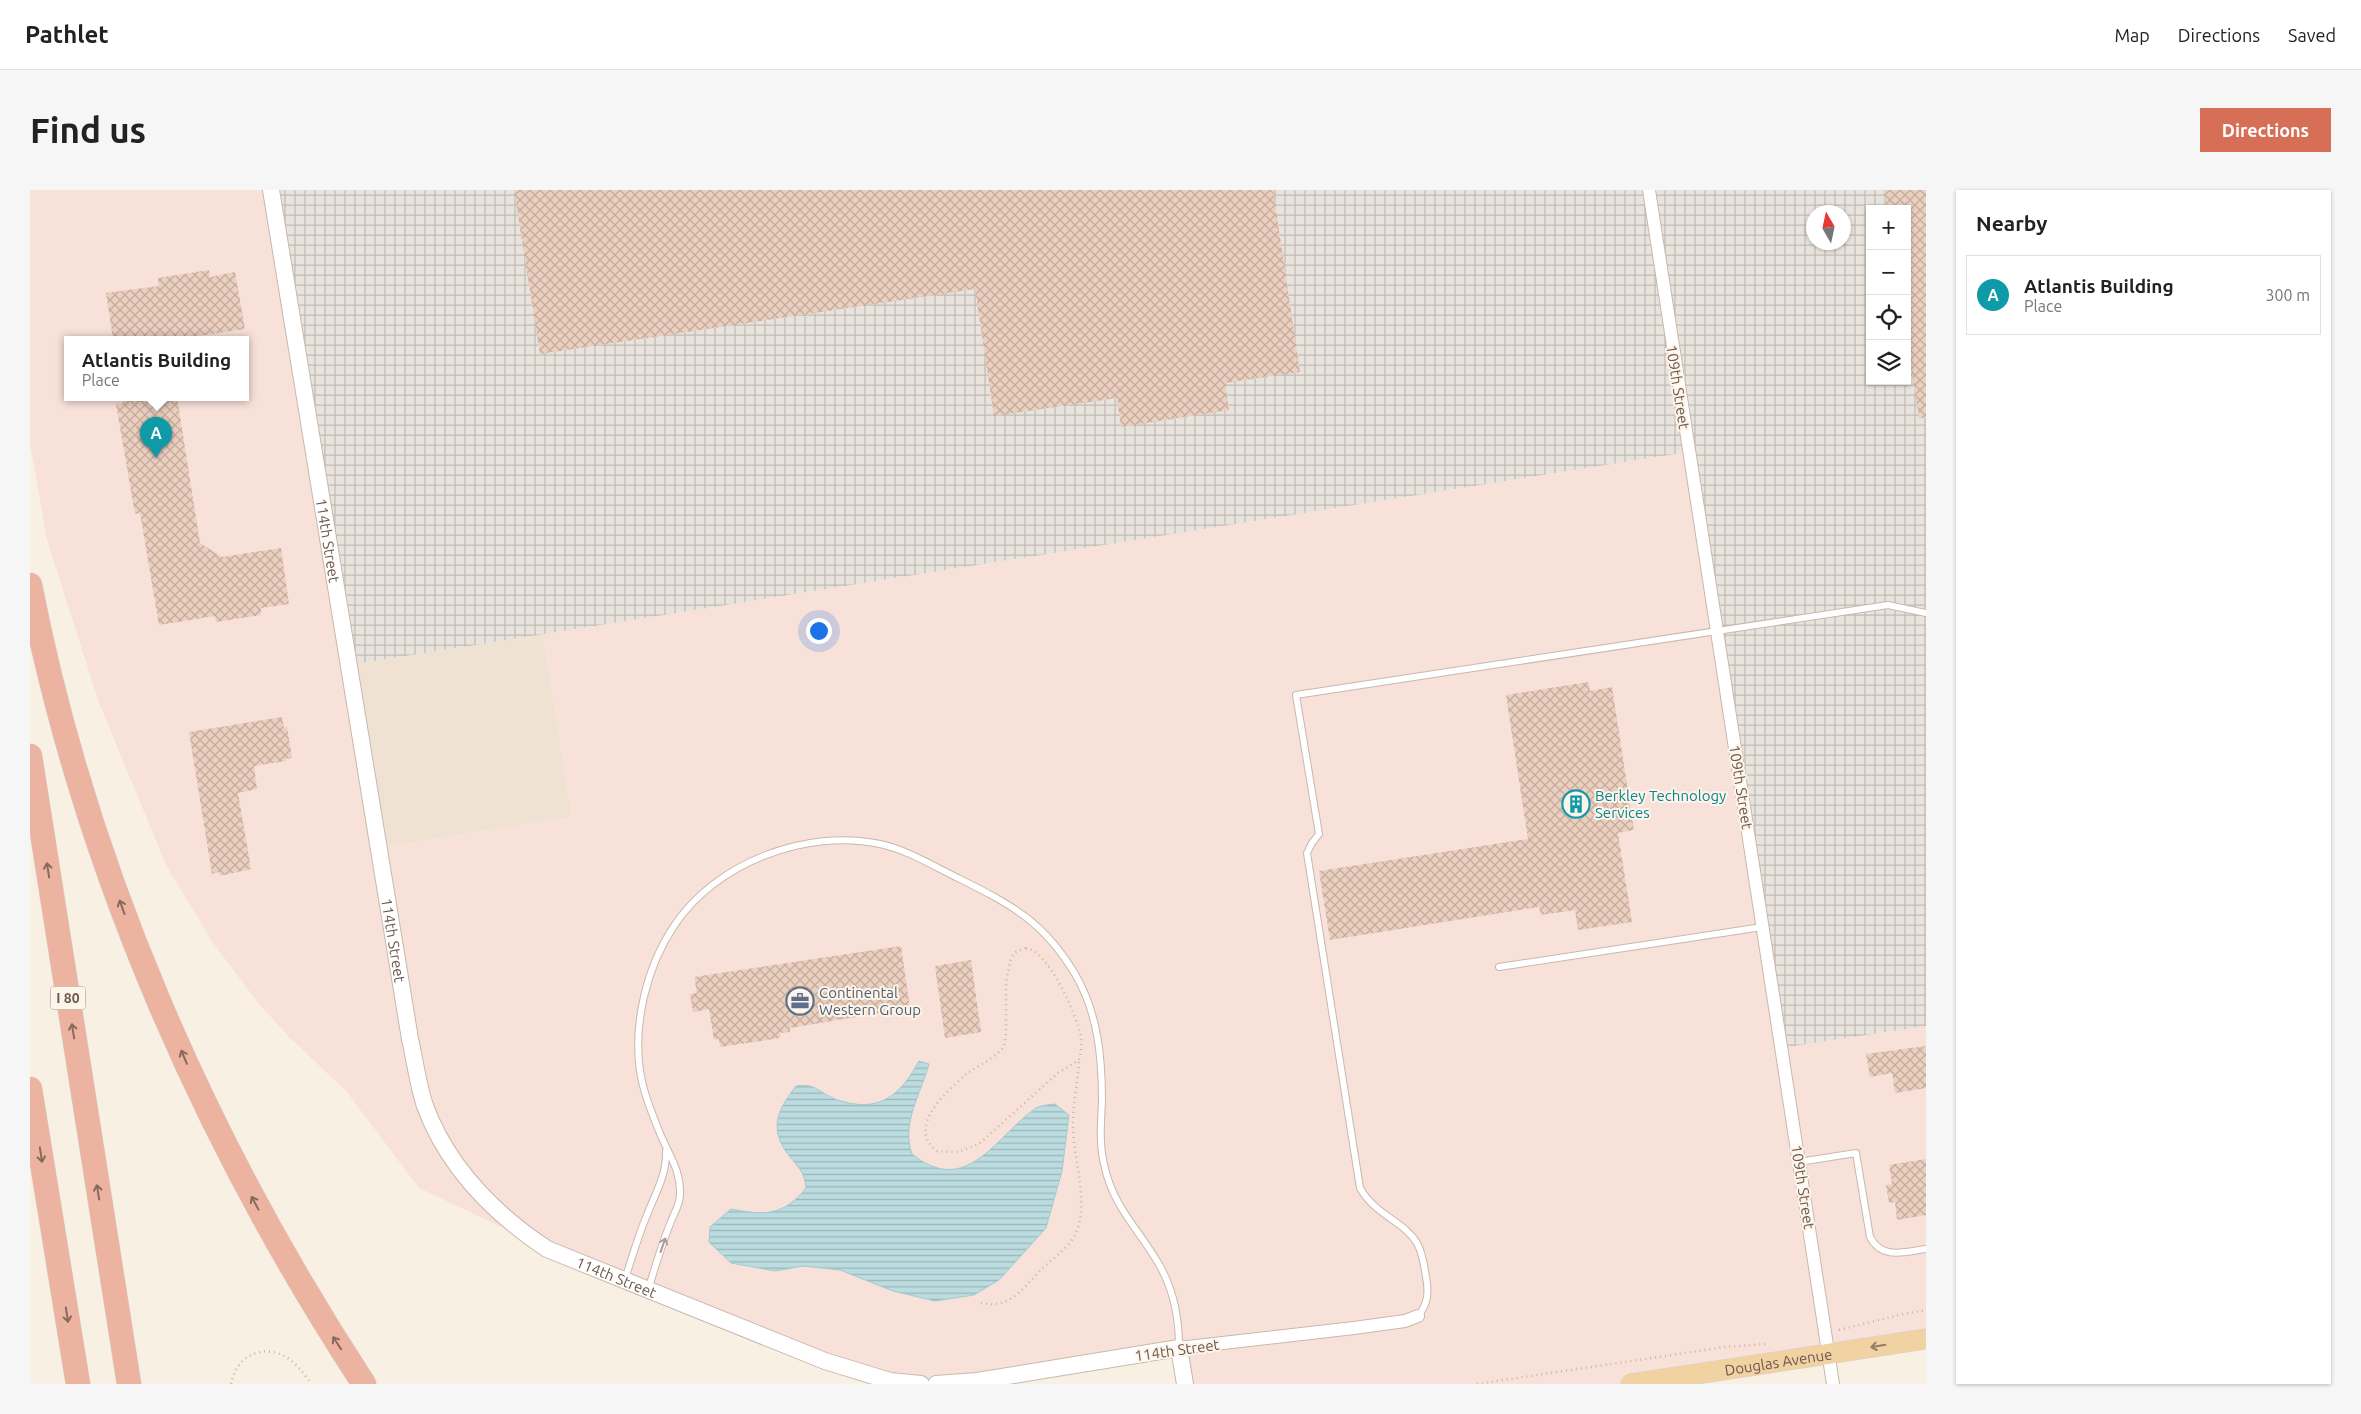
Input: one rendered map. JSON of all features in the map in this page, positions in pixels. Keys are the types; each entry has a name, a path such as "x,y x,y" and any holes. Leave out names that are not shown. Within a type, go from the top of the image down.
{"highway":[{"path":"30,585 40,638 80,780 123,911 161,1005 204,1105 256,1206 330,1332 364,1384"},
{"name":"I 80","path":"30,756 129,1384"},
{"path":"30,1089 78,1384"},
{"path":"105,1240 140,1384"}],"main road":[{"name":"Douglas Avenue","path":"1631,1384 1926,1339"}],"street":[{"name":"114th Street","path":"271,190 410,1038 425,1106 455,1163 481,1197 497,1212 516,1229 547,1249 624,1282 780,1342 826,1362 890,1380 921,1384"},
{"name":"109th Street","path":"1649,191 1833,1384"},
{"name":"114th Street","path":"936,1384 1022,1374 1179,1348 1405,1321 1418,1316"},
{"path":"1179,1348 1185,1384"}],"lane":[{"path":"1418,1316 1428,1300 1428,1287 1422,1252 1409,1233 1367,1200 1360,1188 1307,853 1312,842 1319,834 1296,694 1888,605 1926,614"},
{"path":"624,1282 646,1216 661,1182 666,1161 666,1150 640,1070 639,1035 644,996 656,962 673,927 683,914 725,877 764,856 786,848 825,841 845,840 882,844 902,851 1009,904 1041,928 1075,974 1094,1019 1102,1061 1100,1137 1104,1166 1115,1196 1128,1221 1162,1269 1179,1324 1179,1348"},
{"path":"1499,967 1762,927"},
{"path":"647,1291 680,1199 680,1178 676,1163 666,1150"},
{"path":"1799,1162 1856,1153 1870,1237 1873,1244 1891,1254 1926,1249"}],"path":[{"path":"981,1303 995,1304 1006,1301 1026,1288 1066,1247 1078,1227 1079,1190 1073,1115 1081,1052 1080,1036 1076,1019 1060,985 1035,951 1026,948 1020,949 1011,959 1008,969 1006,1041 1004,1046 989,1062 964,1077 935,1106 925,1127 927,1141 937,1151 943,1152 958,1152 972,1147 986,1138 1058,1073 1079,1060"},
{"path":"1825,1334 1926,1310"},
{"path":"1477,1384 1717,1348 1772,1344"},
{"path":"231,1384 238,1366 249,1355 265,1351 281,1354 295,1364 311,1384"}],"shaded area":[{"path":"30,190 271,190 379,848 572,817 543,634 1688,452 1782,1048 1926,1026 1926,1339 1631,1384 1185,1384 1179,1348 936,1384 890,1381 547,1249 419,1188 346,1091 289,1037 259,1004 213,943 167,867 99,703 47,540 30,443"},
{"path":"271,190 1926,190 1926,1026 1781,1048 1688,452 349,665"},
{"path":"543,634 572,817 378,848 349,665"}],"water":[{"path":"919,1061 929,1064 910,1120 909,1143 912,1154 932,1166 950,1169 966,1166 980,1158 1022,1119 1038,1107 1055,1104 1069,1115 1062,1171 1046,1228 999,1280 974,1295 935,1301 893,1291 840,1270 803,1266 775,1271 731,1263 709,1242 710,1227 731,1209 763,1213 772,1212 789,1204 806,1188 803,1175 784,1148 777,1130 777,1121 780,1113 796,1086 813,1087 835,1099 850,1103 863,1105 875,1103 885,1100 895,1093 903,1085"}],"building":[{"path":"514,190 1273,190 1300,372 1225,383 1229,410 1121,427 1117,398 994,416 975,289 540,354"},
{"path":"1884,190 1926,190 1926,418 1919,418 1911,367 1911,205 1886,205"},
{"path":"209,270 210,277 235,272 245,329 198,336 113,336 106,293 159,286 158,278"},
{"path":"123,401 178,401 200,543 222,557 281,548 289,604 261,608 261,615 216,622 215,616 159,625 140,513 135,514 116,404 123,403"},
{"name":"Berkley Technology Services","path":"1588,682 1590,691 1612,687 1634,830 1618,833 1632,922 1578,930 1575,910 1541,915 1539,907 1330,940 1319,871 1528,839 1506,695"},
{"path":"282,717 284,728 287,727 292,758 286,759 286,761 254,766 257,789 238,793 251,869 220,876 219,872 212,874 189,732"},
{"name":"Continental Western Group","path":"901,946 910,1008 790,1028 790,1032 780,1033 780,1038 720,1047 719,1039 714,1040 709,1009 693,1012 690,994 697,993 694,977"},
{"path":"971,960 981,1032 945,1038 935,966"},
{"path":"1926,1046 1926,1088 1895,1093 1892,1073 1870,1077 1866,1054"},
{"path":"1926,1159 1926,1215 1897,1220 1895,1202 1889,1203 1886,1185 1892,1184 1889,1165"}],"place":[{"name":"Atlantis Building","path":"156,458"},
{"name":"Berkley Technology Services","path":"1576,804"},
{"name":"Continental Western Group","path":"800,1001"}]}
